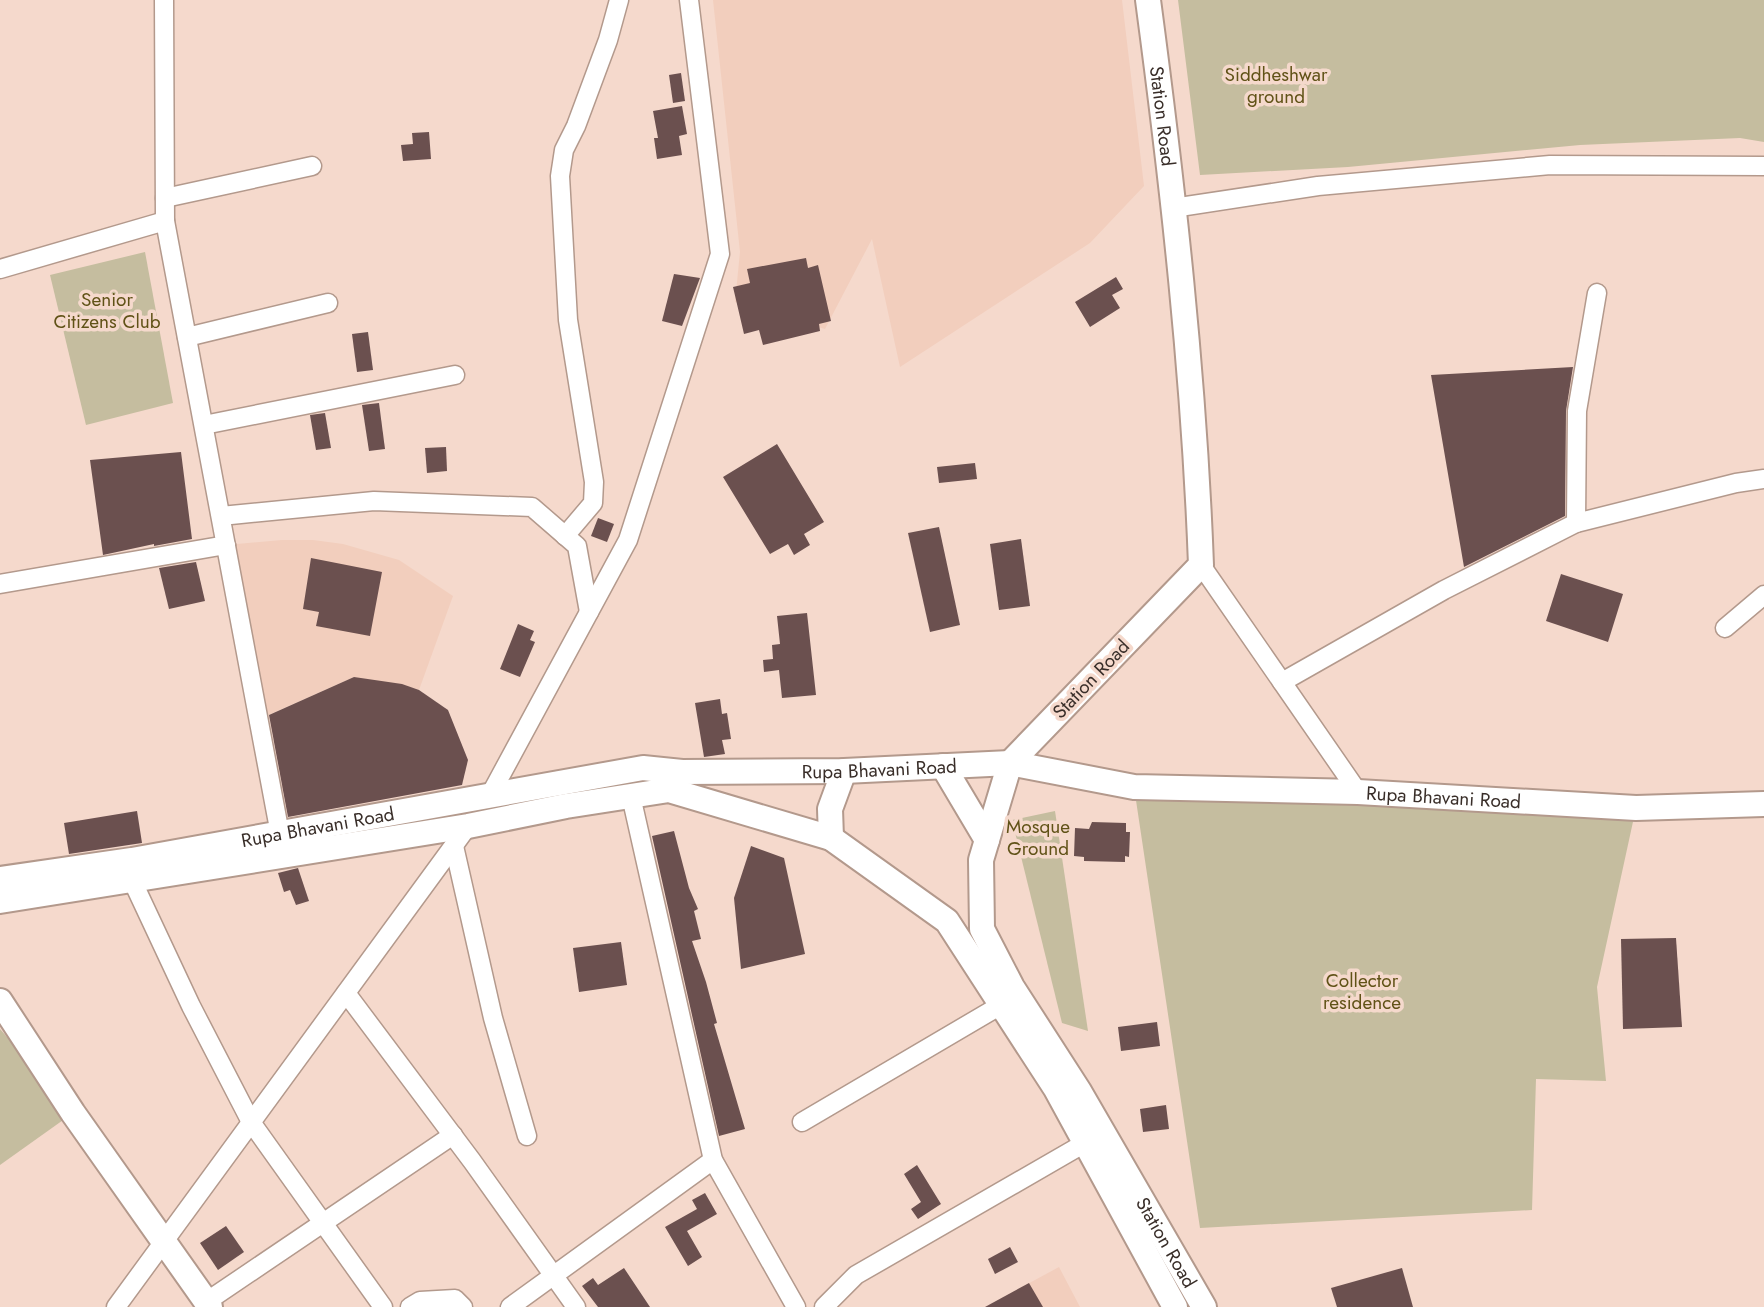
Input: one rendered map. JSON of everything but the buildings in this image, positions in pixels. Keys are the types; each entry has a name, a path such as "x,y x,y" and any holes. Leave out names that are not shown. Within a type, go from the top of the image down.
{"main road":[{"name":"Station Road","path":"1148,0 1173,208 1198,485 1201,565 1010,762 981,860 982,929 1012,987 1079,1091 1204,1307"},
{"name":"Rupa Bhavani Road","path":"0,879 132,860 643,768 682,772 844,771 1010,762 1134,787 1358,792 1636,808 1764,804"},
{"path":"943,766 987,840"},
{"path":"831,838 830,809 844,771"},
{"path":"0,901 132,880 461,836 566,806 669,790 831,838 947,921 1056,1088 1175,1307"},
{"path":"0,1002 73,1113 208,1304"}],"street":[{"path":"164,0 165,221 280,834"},
{"path":"565,536 593,503 594,482 568,320 560,176 564,150 576,126 608,40 619,0"},
{"path":"489,797 628,540 720,254 690,0"},
{"path":"1173,208 1318,186 1550,164 1764,166"},
{"path":"165,198 312,166"},
{"path":"0,269 165,221"},
{"path":"1576,523 1577,411 1597,293"},
{"path":"187,337 328,303"},
{"path":"204,425 455,375"},
{"path":"1282,682 1444,590 1576,523 1737,483 1764,479"},
{"path":"220,516 374,501 532,507 577,546 589,612"},
{"path":"0,584 226,545"},
{"path":"1201,565 1358,792"},
{"path":"1725,628 1764,595"},
{"path":"631,796 713,1160 796,1307"},
{"path":"116,1307 461,836"},
{"path":"461,836 494,1017 527,1136"},
{"path":"132,880 191,1006 251,1122 383,1307"},
{"path":"346,993 453,1135 576,1307"},
{"path":"802,1122 1001,1005"},
{"path":"208,1304 453,1135"},
{"path":"824,1307 856,1275 1085,1143"},
{"path":"510,1307 713,1160"},
{"path":"410,1307 420,1301 455,1299 463,1307"}],"shaded area":[{"path":"713,0 1122,0 1144,186 1090,243 900,367 872,239 825,329 735,302 740,252"},
{"path":"282,540 343,544 399,560 453,596 419,690 354,677 259,719 226,545"},
{"path":"1059,1267 1080,1307 985,1307"}],"green space":[{"name":"Siddheshwar ground","path":"1178,0 1764,0 1764,142 1740,138 1580,145 1348,167 1200,175"},
{"name":"Senior Citizens Club","path":"145,252 173,403 86,425 50,275"},
{"name":"Collector residence","path":"1134,787 1636,808 1597,987 1606,1081 1536,1079 1532,1210 1200,1228"},
{"name":"Mosque Ground","path":"1055,811 1088,1031 1062,1023 1012,820"},
{"path":"0,1029 73,1113 0,1165"}]}
